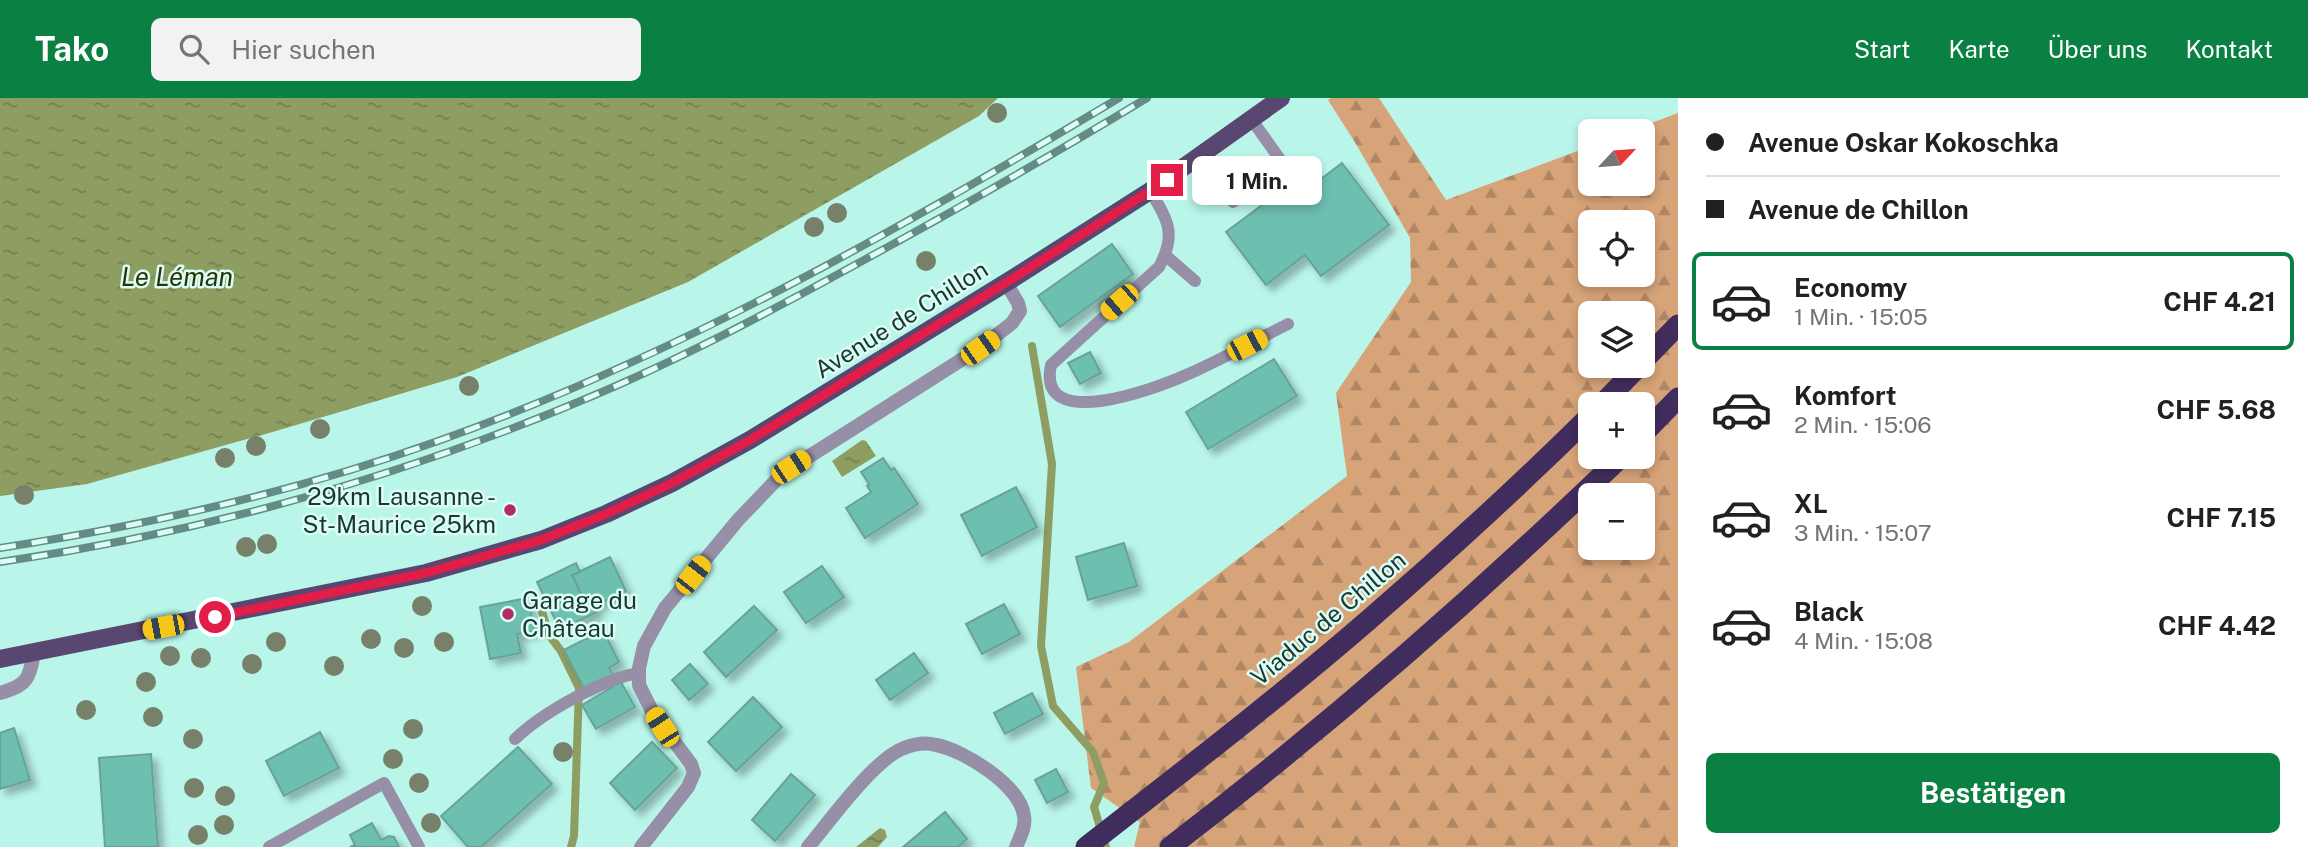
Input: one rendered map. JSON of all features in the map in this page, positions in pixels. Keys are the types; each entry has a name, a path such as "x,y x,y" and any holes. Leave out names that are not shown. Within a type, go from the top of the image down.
{"highway":[{"path":"1655,349 1678,325"},
{"path":"1614,392 1627,378"},
{"path":"1655,422 1678,398"},
{"name":"Viaduc de Chillon","path":"1086,847 1370,618 1466,534 1578,427"},
{"path":"1170,847 1315,731 1482,588 1608,469"}],"main road":[{"name":"Avenue de Chillon","path":"0,659 426,573 526,545 606,514 672,483 750,440 1006,283 1150,191 1281,98"}],"street":[{"path":"641,847 688,787 694,773 691,764 662,727 639,685 644,646 659,618 762,493 791,467 980,348 1012,323 1020,311 1006,283"},
{"path":"0,692 25,682 30,674 34,653"},
{"path":"808,847 878,765 904,748 925,744 946,747 961,753 997,777 1010,790 1022,806 1025,817 1024,829 1016,847"}],"lane":[{"path":"1251,120 1304,191"},
{"path":"1200,157 1233,202 1284,164"},
{"path":"1150,191 1169,227 1170,237 1165,255 1159,267 1058,356 1051,365 1049,375 1056,393 1074,403 1124,396 1185,376 1288,324"},
{"path":"1165,255 1195,281"},
{"path":"515,739 525,729 562,705 623,677 639,673"},
{"path":"269,847 384,783 419,847"}],"green space":[{"path":"1331,98 1379,98 1446,200 1578,151 1578,196 1656,196 1656,121 1678,113 1678,847 1134,847 1140,822 1091,788 1076,667 1129,642 1347,476 1336,393 1411,282 1410,238 1328,100"}],"water":[{"name":"Le Léman","path":"0,98 998,98 979,116 688,282 457,377 87,484 0,496"},
{"path":"862,440 866,441 876,456 842,477 832,461"},
{"path":"880,828 885,830 887,837 878,847 856,847"}],"building":[{"path":"1342,163 1389,225 1321,276 1305,255 1266,285 1226,232 1282,190 1291,202"},
{"path":"1112,244 1133,274 1060,327 1038,296"},
{"path":"1090,352 1101,373 1080,384 1068,363"},
{"path":"1274,359 1297,396 1208,449 1186,412"},
{"path":"883,458 891,470 894,468 918,504 865,538 846,508 871,492 861,472"},
{"path":"1016,487 1037,527 982,556 961,515"},
{"path":"1124,543 1137,586 1088,600 1076,557"},
{"path":"610,557 626,591 588,609 572,575"},
{"path":"576,563 580,572 572,575 588,609 594,606 597,612 560,630 537,582"},
{"path":"822,566 844,597 806,623 784,592"},
{"path":"528,598 534,631 517,634 521,653 490,659 480,607"},
{"path":"1004,604 1020,634 982,654 966,624"},
{"path":"754,606 777,630 726,677 704,652"},
{"path":"603,630 619,662 609,668 613,675 585,690 564,650"},
{"path":"914,653 928,673 890,700 876,680"},
{"path":"690,664 708,684 689,700 672,680"},
{"path":"621,682 635,707 596,729 582,705"},
{"path":"1032,693 1043,714 1005,734 994,713"},
{"path":"753,697 782,727 736,771 708,742"},
{"path":"14,728 30,780 0,789 0,733"},
{"path":"320,732 339,768 284,796 266,761"},
{"path":"652,742 677,768 635,810 610,783"},
{"path":"518,747 552,784 481,847 468,847 441,816"},
{"path":"151,754 158,847 105,847 99,758"},
{"path":"1056,769 1068,792 1047,803 1035,780"},
{"path":"791,774 815,795 775,841 752,820"},
{"path":"945,812 967,839 958,847 903,847"},
{"path":"372,823 381,840 394,837 399,847 350,847 355,845 350,835"}],"waterway":[{"path":"1032,346 1052,464 1041,646 1053,706 1093,752 1104,783 1094,807 1106,847"},
{"path":"539,601 549,635 561,651 579,688 574,836 571,847"}],"railway":[{"path":"0,548 111,529 276,491 385,459 527,407 615,370 787,286 871,241 1119,98"},
{"path":"0,562 148,536 294,500 437,456 578,402 687,353 794,298 971,201 1147,98"}],"place":[{"name":"29km Lausanne - St-Maurice 25km","path":"510,510"},
{"name":"Garage du Château","path":"508,614"}],"route":[{"path":"215,617 426,573 541,540 606,514 672,483 750,440 1167,180"}]}
